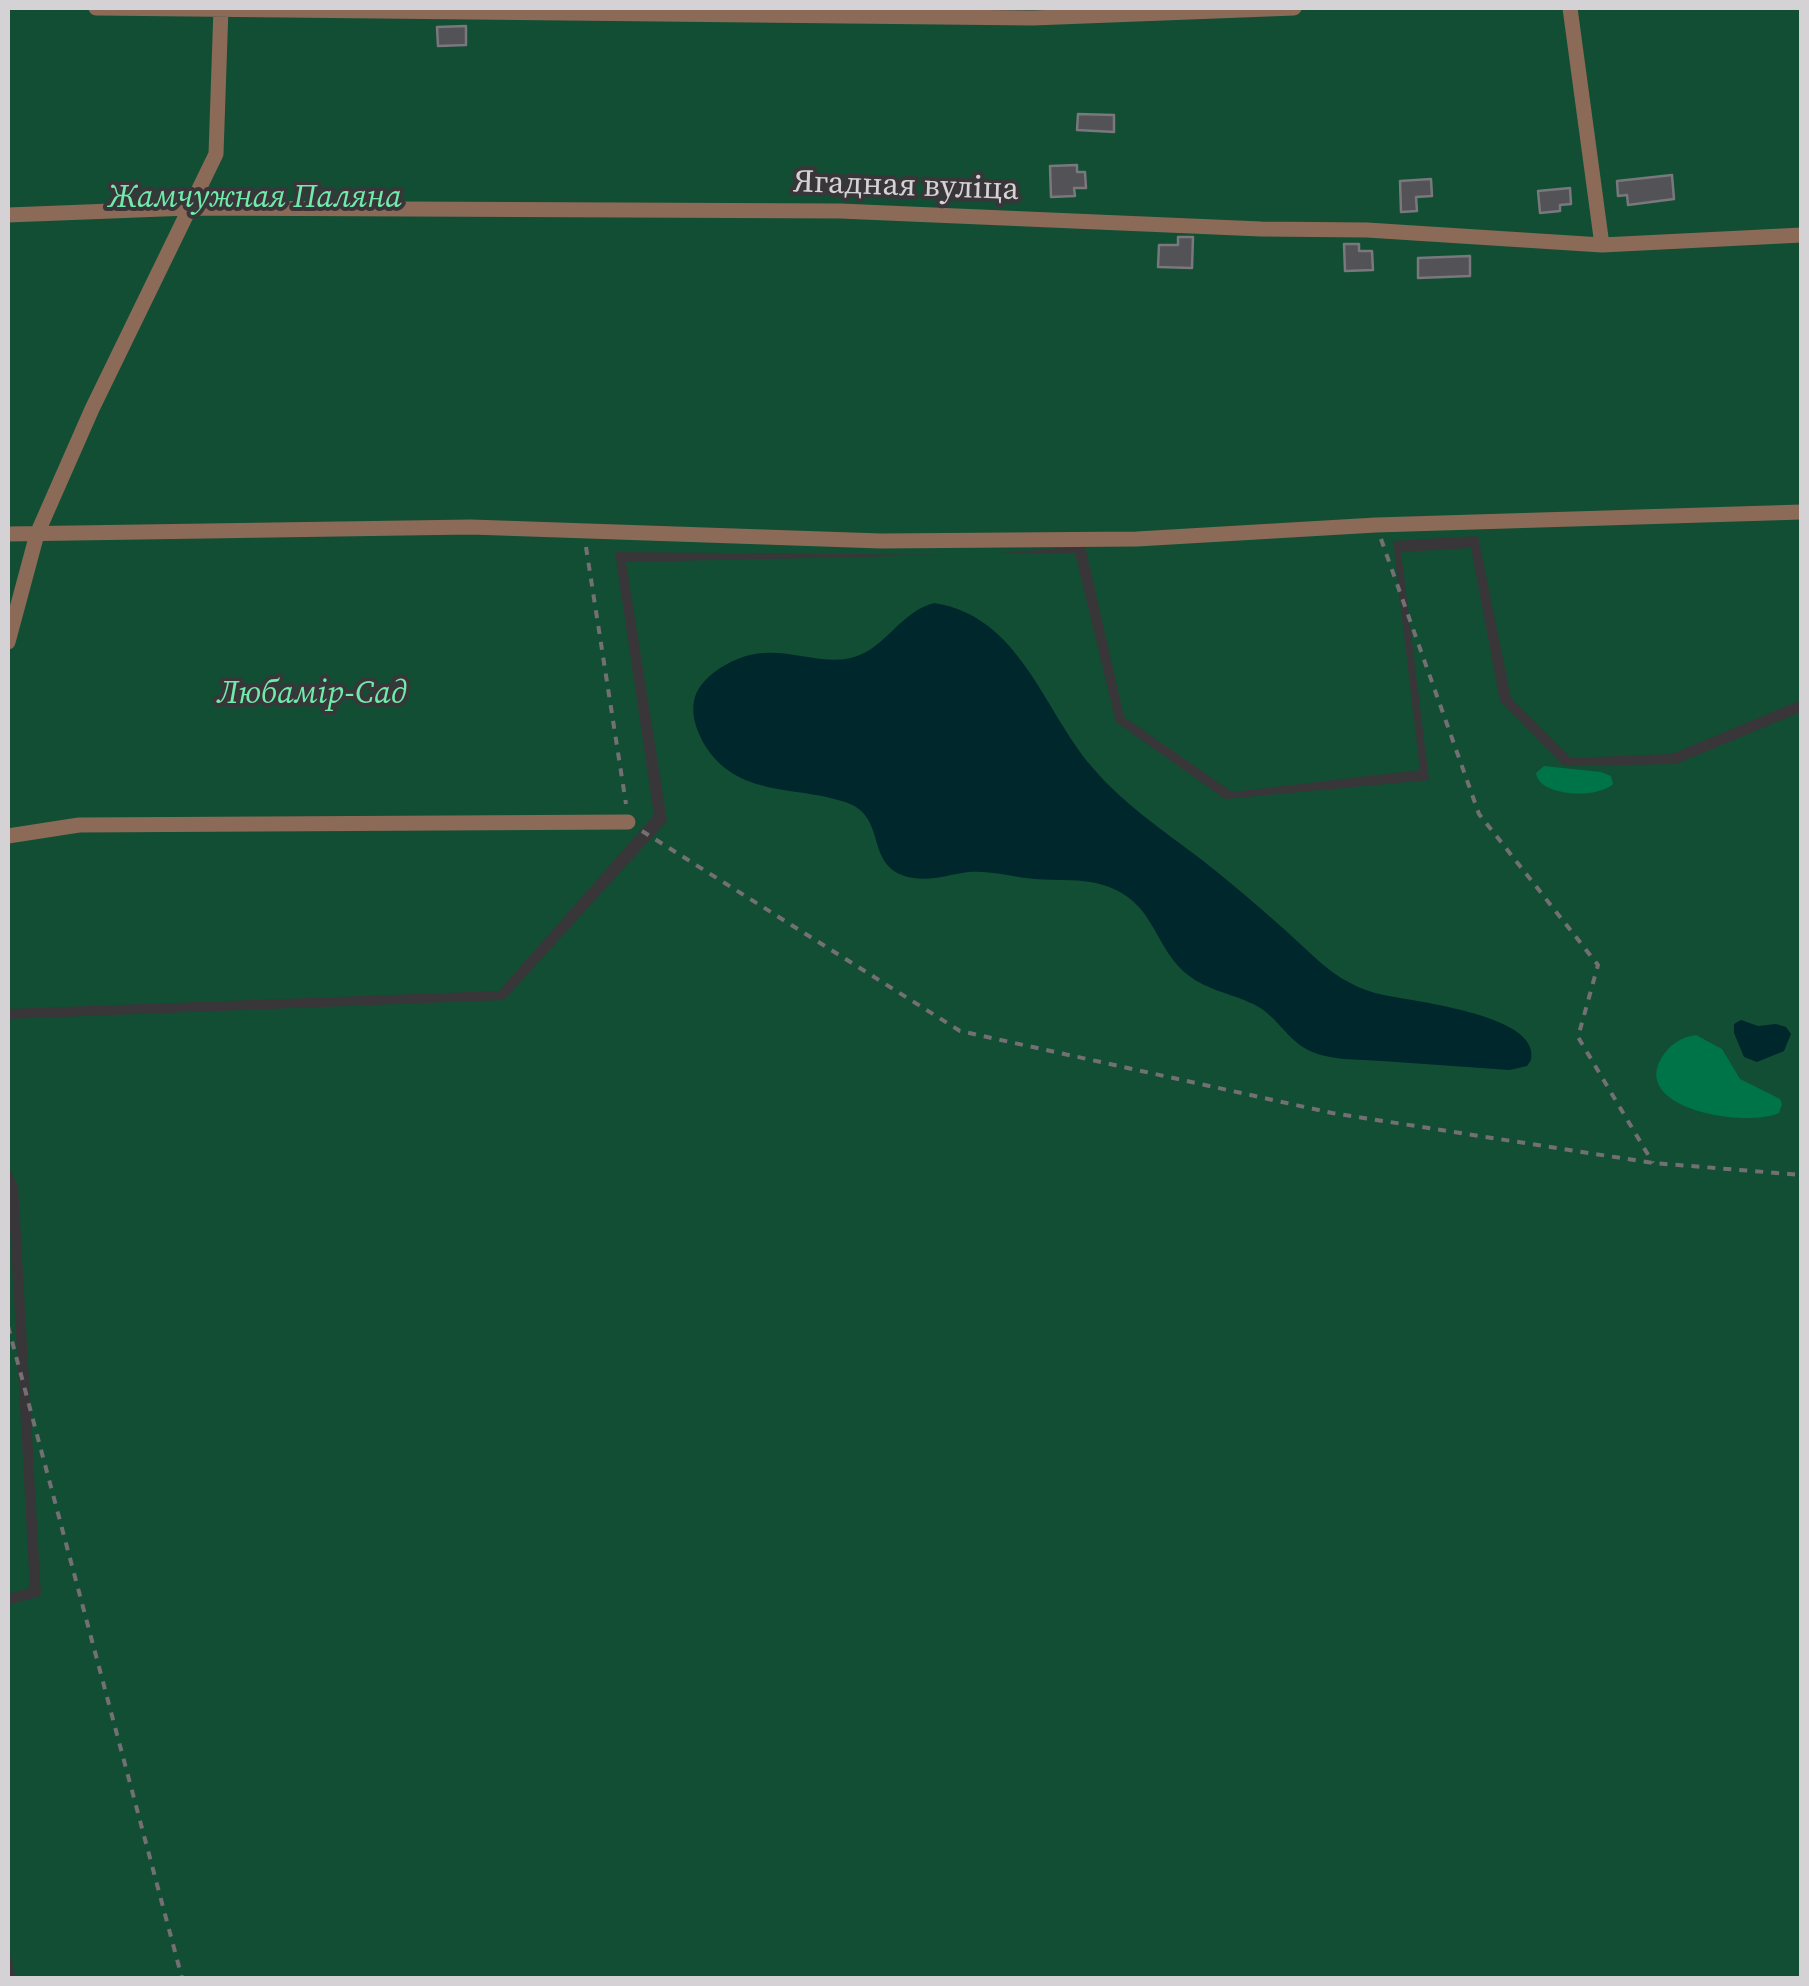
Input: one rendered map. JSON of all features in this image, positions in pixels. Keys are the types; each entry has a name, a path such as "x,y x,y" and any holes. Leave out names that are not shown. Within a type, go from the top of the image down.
{"street":[{"path":"96,8 1033,18 1294,8"},
{"path":"8,642 36,534 216,154 221,8"},
{"path":"1570,8 1602,244"},
{"name":"Ягадная вуліца","path":"8,216 189,208 840,211 1367,230 1602,244 1802,235"},
{"path":"8,534 471,527 940,541 1136,539 1376,525 1802,512"},
{"path":"8,836 79,825 628,822"}],"path":[{"path":"1376,525 1479,814 1598,965 1578,1036 1653,1163"},
{"path":"583,530 628,822 960,1031 1332,1113 1653,1163 1802,1175"},
{"path":"8,1326 182,1978"}],"green space":[{"path":"8,8 1801,8 1801,700 1672,754 1571,758 1511,698 1478,536 1393,541 1420,770 1232,792 1124,717 1085,546 990,554 1075,553 1116,722 1225,799 1429,780 1401,552 1471,548 1500,701 1564,766 1676,764 1801,712 1801,1978 16,1978 8,1946 8,1605 41,1596 18,1186 8,1166 8,1019 504,1000 667,821 626,562 951,555 615,552 654,815 499,991 8,1009"},
{"path":"1544,766 1601,772 1611,776 1613,784 1595,792 1558,791 1540,781 1536,773"},
{"path":"1696,1035 1722,1049 1740,1079 1780,1099 1779,1113 1742,1118 1718,1115 1694,1110 1661,1089 1656,1073 1664,1054 1678,1041"},
{"path":"8,1189 30,1588 8,1594"}],"water":[{"path":"934,603 963,611 988,626 1027,669 1075,744 1104,780 1244,894 1326,967 1375,993 1494,1020 1529,1044 1531,1060 1527,1066 1510,1070 1317,1054 1257,1006 1188,975 1167,951 1144,913 1120,892 1087,881 985,872 908,877 885,862 867,818 858,809 826,797 750,782 717,761 704,744 695,723 694,701 701,685 724,666 763,653 830,660 854,657 875,646 912,614"},
{"path":"1741,1020 1758,1026 1786,1027 1791,1034 1784,1051 1757,1062 1744,1057 1734,1033 1734,1024"}],"building":[{"path":"466,26 466,45 438,46 437,27"},
{"path":"1078,114 1114,115 1114,132 1077,130"},
{"path":"1077,165 1077,172 1085,172 1086,188 1074,188 1075,196 1051,197 1050,166"},
{"path":"1672,175 1674,199 1628,205 1627,195 1618,196 1617,181"},
{"path":"1431,179 1432,196 1416,197 1417,211 1401,212 1400,181"},
{"path":"1570,188 1571,204 1560,205 1560,211 1540,213 1538,191"},
{"path":"1178,237 1193,237 1192,268 1158,267 1159,245 1178,245"},
{"path":"1344,244 1359,244 1359,251 1372,251 1373,270 1345,271"},
{"path":"1470,256 1470,276 1418,278 1418,258"}],"park label":[{"name":"Жамчужная Паляна","path":"255,199"},
{"name":"Любамір-Сад","path":"312,695"}]}
